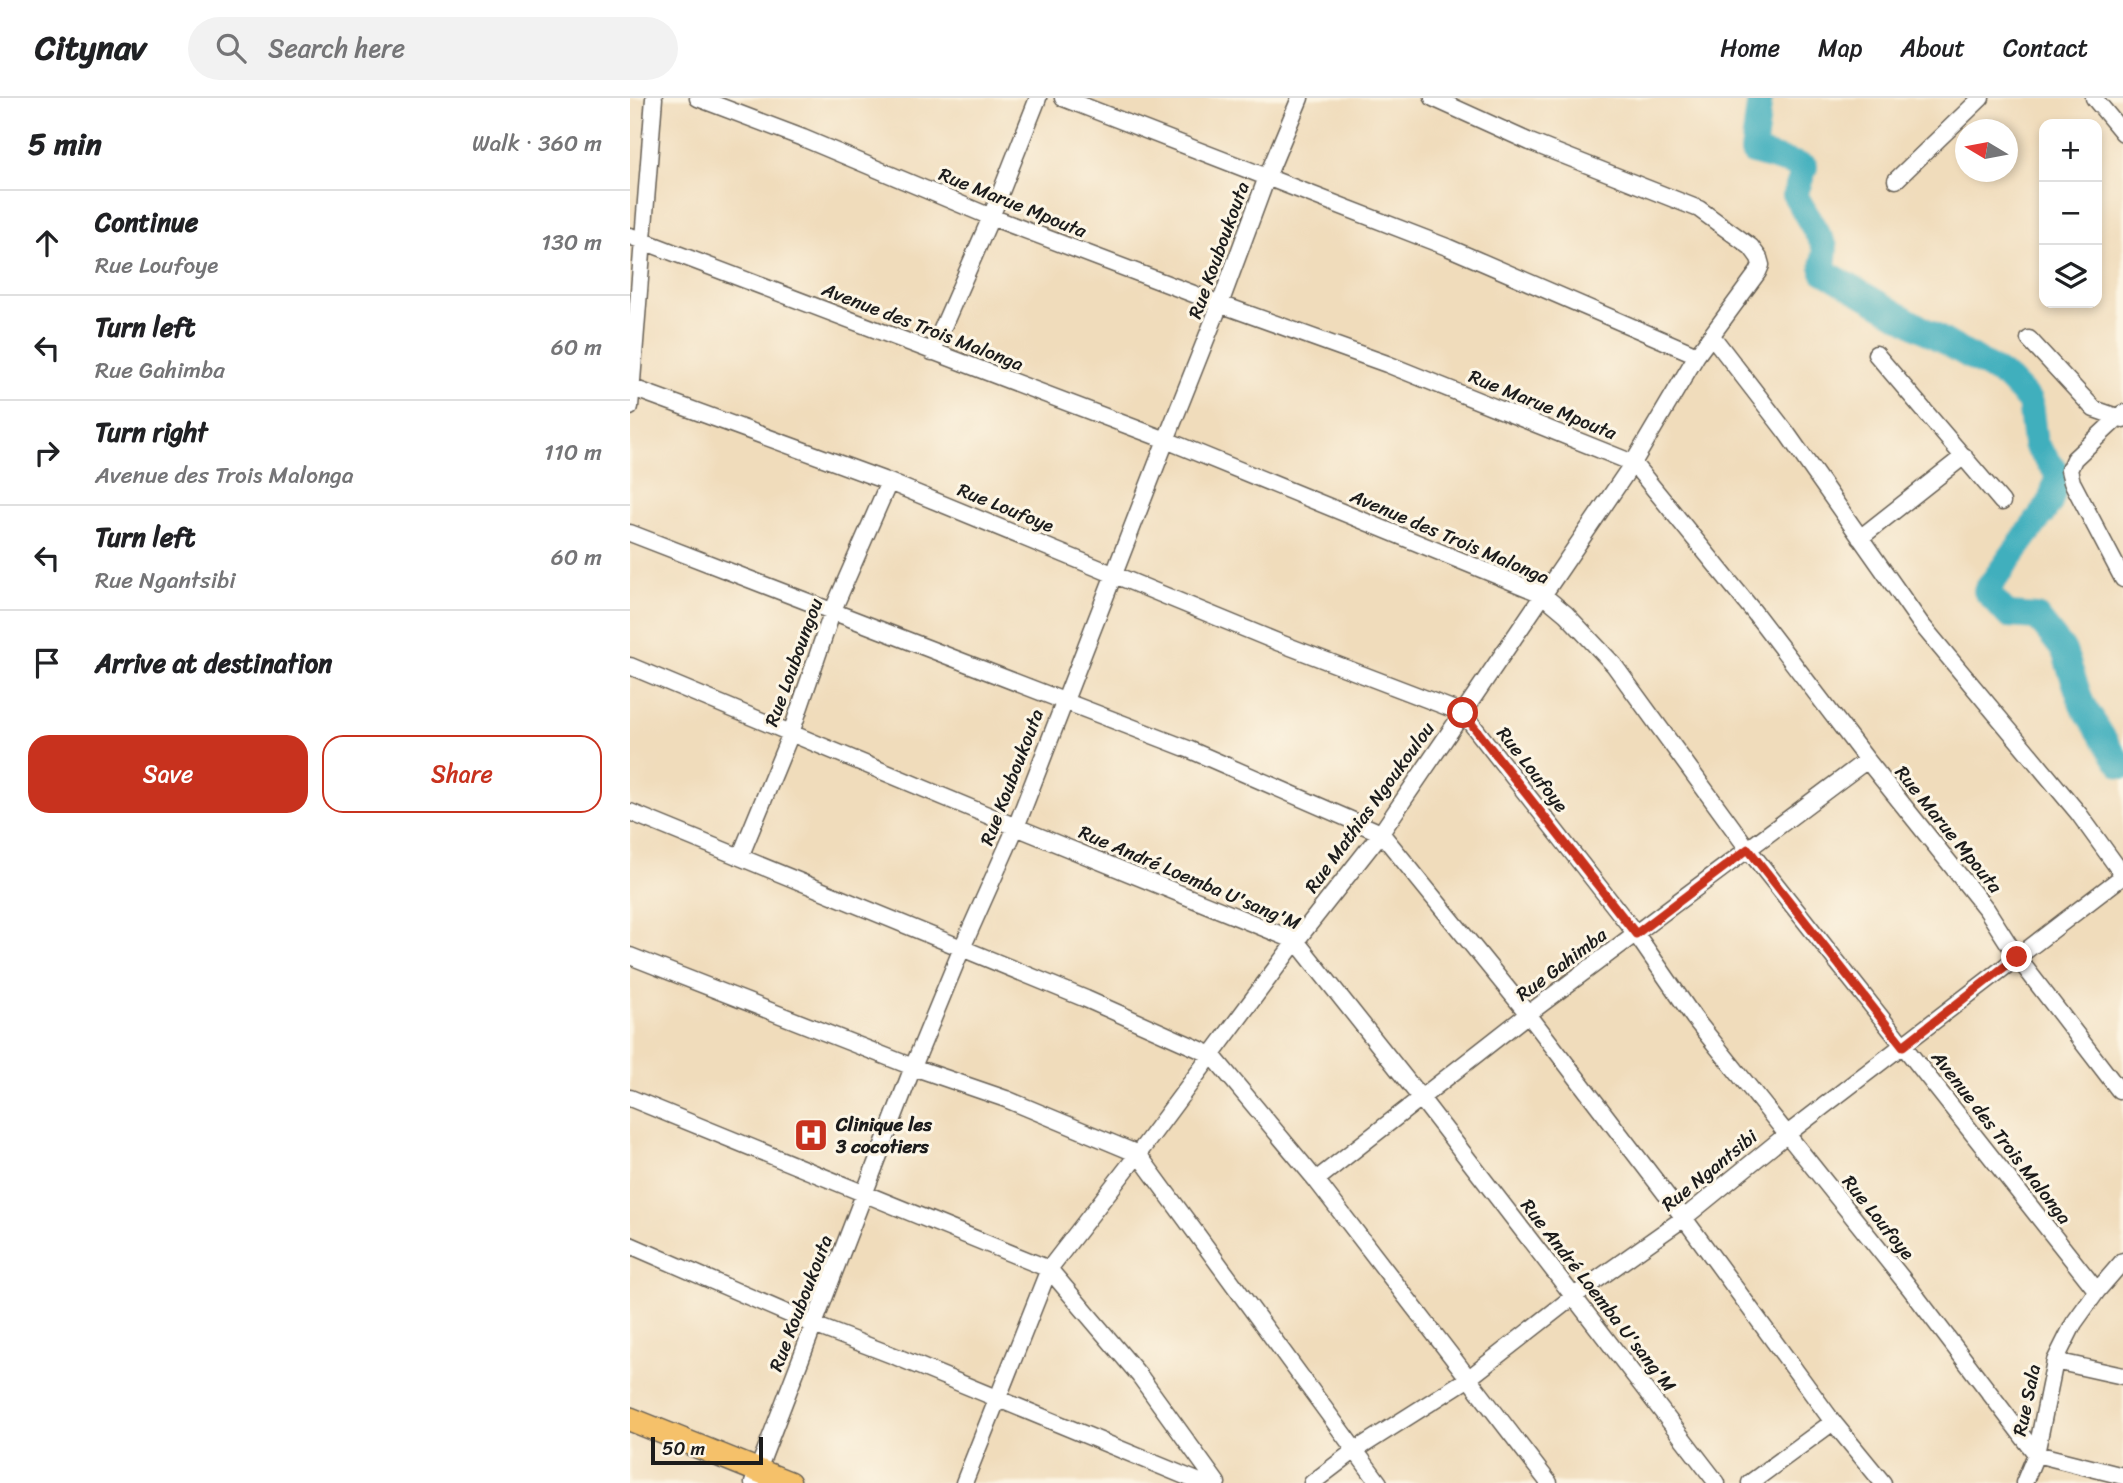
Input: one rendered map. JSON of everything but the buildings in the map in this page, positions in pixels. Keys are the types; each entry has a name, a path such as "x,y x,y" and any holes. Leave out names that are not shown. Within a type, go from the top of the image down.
{"highway":[{"path":"630,1419 756,1477 789,1483"}],"street":[{"path":"630,407 637,239 653,98"},
{"name":"Rue Marue Mpouta","path":"698,98 803,138 991,217 1387,364 1633,463 1754,612 1867,760 1987,910 2017,957 2119,1090"},
{"path":"932,352 991,217 1038,98"},
{"path":"1063,98 1447,247 1697,355"},
{"name":"Rue Kouboukouta","path":"756,1477 913,1067 1016,827 1300,98"},
{"name":"Rue Mathias Ngoukoulou","path":"964,1483 1049,1269 1296,941 1381,833 1633,463 1697,355 1761,265 1751,247 1699,209 1530,142 1433,98"},
{"path":"1896,180 1981,98"},
{"path":"2094,98 2123,133"},
{"name":"Avenue des Trois Malonga","path":"637,239 1166,440 1542,594 1566,614 1614,666 1748,849 2097,1291"},
{"path":"1712,336 1786,432 1921,624 2079,814 2123,875"},
{"path":"2029,339 2094,409 2107,415 2122,416"},
{"path":"1876,354 2002,502"},
{"name":"Rue Loufoye","path":"631,388 889,482 1280,643 1463,713 1636,934 1694,1018 1909,1287 2036,1454"},
{"path":"2122,416 2074,459 2068,470 2122,577"},
{"path":"1860,538 1964,456"},
{"name":"Rue Louboungou","path":"740,857 791,733 833,610 889,482"},
{"path":"630,533 1188,749 1381,833 1528,1014 1684,1218 1833,1422 1882,1483"},
{"name":"Rue André Loemba U'sang'M","path":"630,666 1296,941 1420,1097 1717,1483"},
{"name":"Rue Gahimba","path":"1316,1181 1528,1014 1867,760"},
{"path":"630,812 1086,999 1212,1055 1316,1181 1549,1483"},
{"name":"Rue Ngantsibi","path":"1312,1483 1354,1451 1469,1378 1574,1296 1684,1218 1786,1135 2123,875"},
{"path":"630,956 913,1067 1006,1099 1138,1154 1379,1483"},
{"path":"630,1098 1049,1269 1139,1374 1217,1483"},
{"path":"630,1245 814,1325 1202,1483"},
{"name":"Rue Sala","path":"2024,1483 2036,1454 2055,1362 2074,1322 2097,1291 2120,1269"},
{"path":"2055,1362 2123,1376"},
{"path":"1750,1483 1833,1422"},
{"path":"2036,1454 2123,1476"}],"waterway":[{"path":"1760,98 1753,152 1805,167 1795,195 1825,247 1823,271 2007,378 2030,402 2035,444 2058,474 2050,503 1986,591 2008,615 2037,617 2064,651 2082,704 2123,766"}],"place":[{"name":"Clinique les 3 cocotiers","path":"811,1135"}],"route":[{"path":"1463,713 1636,934 1748,849 1903,1046 2017,957"}]}
